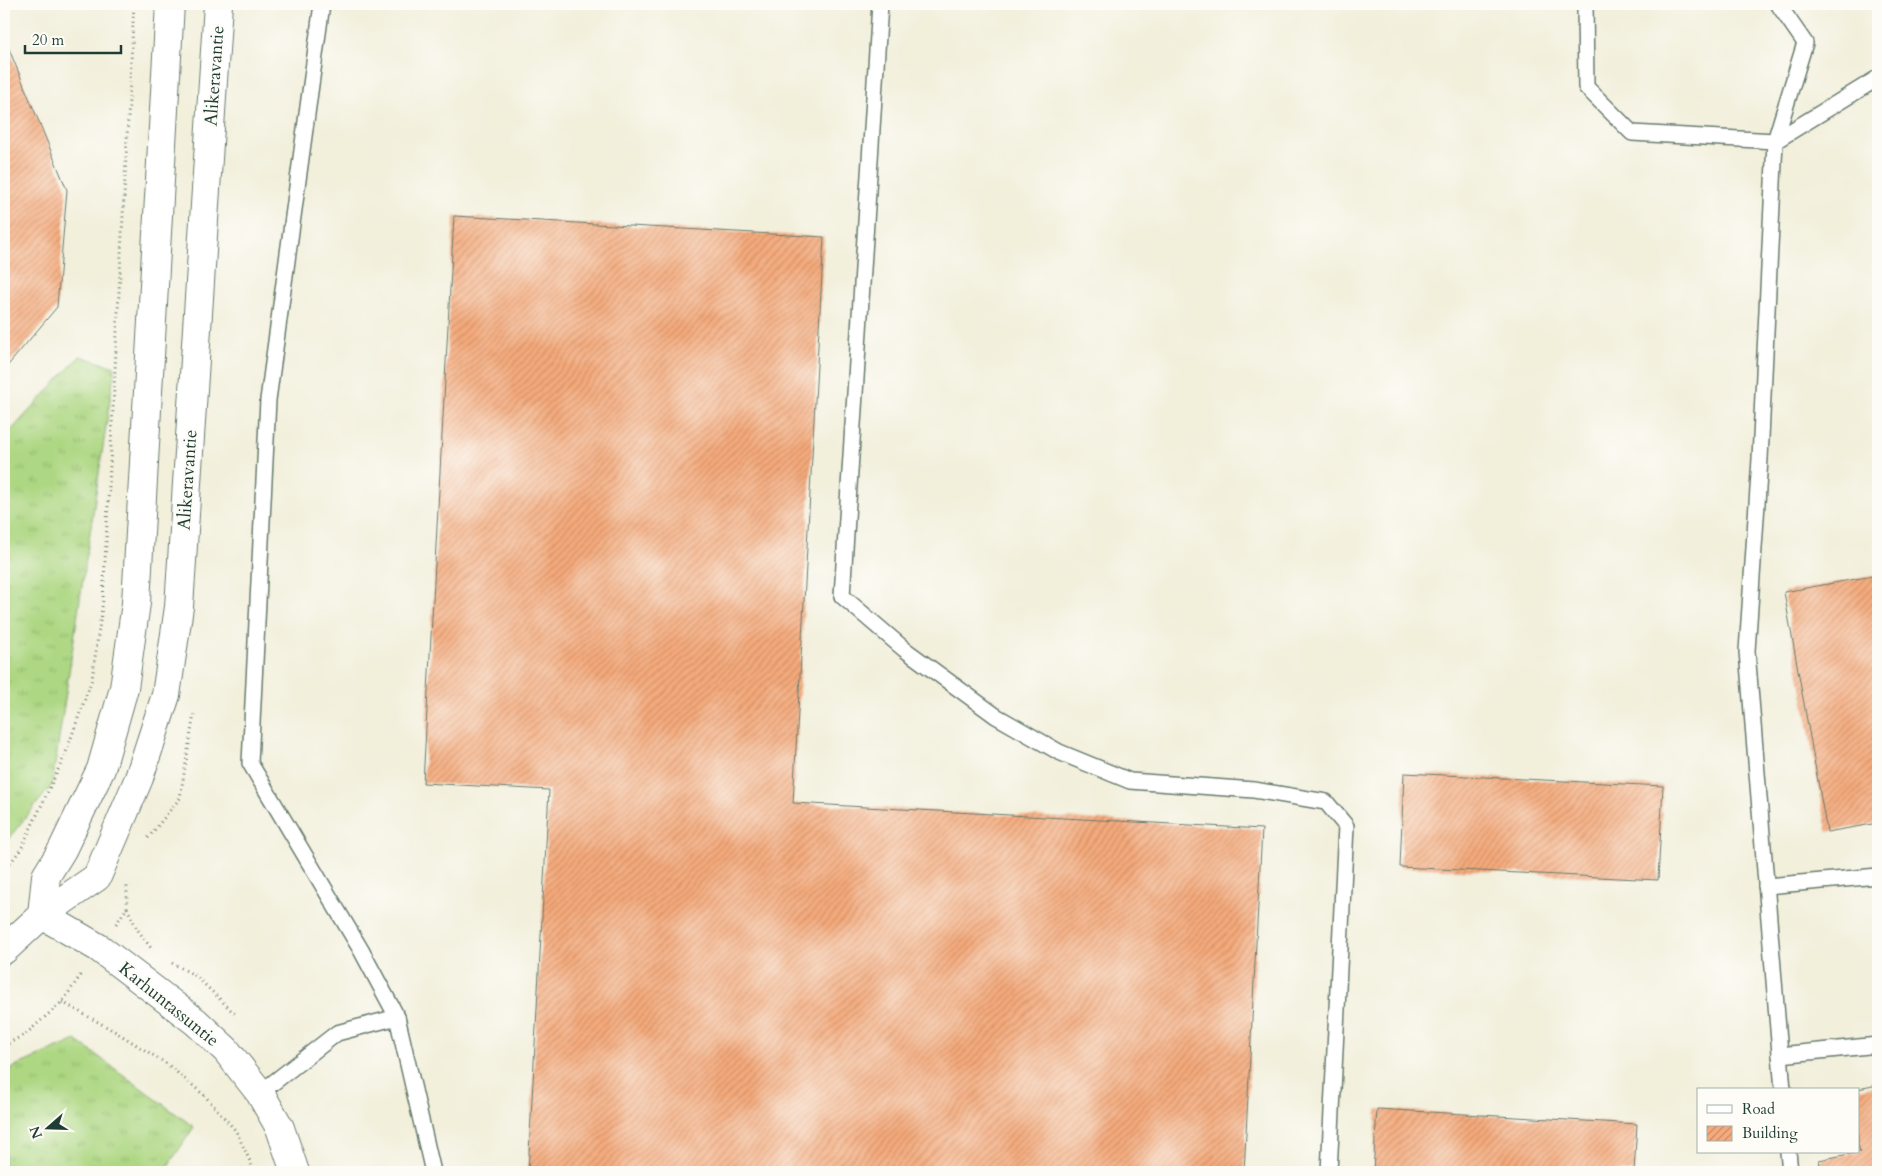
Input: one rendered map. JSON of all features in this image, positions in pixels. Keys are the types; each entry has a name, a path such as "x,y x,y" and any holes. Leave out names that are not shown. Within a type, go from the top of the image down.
{"street":[{"path":"42,915 46,876 62,850 101,768 124,688 134,622 170,4"},
{"name":"Alikeravantie","path":"4,950 42,915 97,877 140,778 166,695 179,607 218,4"},
{"name":"Karhuntassuntie","path":"42,915 99,948 196,1022 226,1050 260,1093 280,1128 295,1172"}],"lane":[{"path":"322,4 268,400 250,763 361,950 397,1017 433,1172"},
{"path":"880,4 842,596 904,650 996,716 1059,752 1130,781 1254,790 1326,802 1346,826 1329,1172"},
{"path":"1585,4 1586,87 1632,132 1775,142 1878,78"},
{"path":"1778,4 1805,43 1775,142 1760,459 1747,651 1783,1088"},
{"path":"1766,886 1878,876"},
{"path":"260,1093 337,1033 397,1017"},
{"path":"1780,1055 1878,1045"},
{"path":"1788,1154 1790,1172"}],"path":[{"path":"4,870 21,849 58,770 92,679 102,600 134,4"},
{"path":"127,908 137,930 156,952"},
{"path":"168,961 196,976 238,1016"},
{"path":"4,1046 27,1033 62,1002 116,1032 167,1064 205,1096 236,1131 255,1172"}],"green space":[{"path":"80,356 115,367 52,785 4,844 4,438"},
{"path":"76,1040 194,1127 164,1172 4,1172 4,1075 16,1066"}],"building":[{"path":"4,37 67,190 57,307 4,370"},
{"path":"454,216 824,237 793,803 1262,829 1244,1172 528,1172 549,790 423,783"},
{"path":"1878,575 1878,823 1827,832 1784,592"},
{"path":"1404,773 1663,786 1658,880 1400,867"},
{"path":"1878,1085 1878,1172 1821,1172 1819,1160 1860,1154 1860,1089"},
{"path":"1377,1109 1637,1124 1634,1172 1373,1172"}]}
